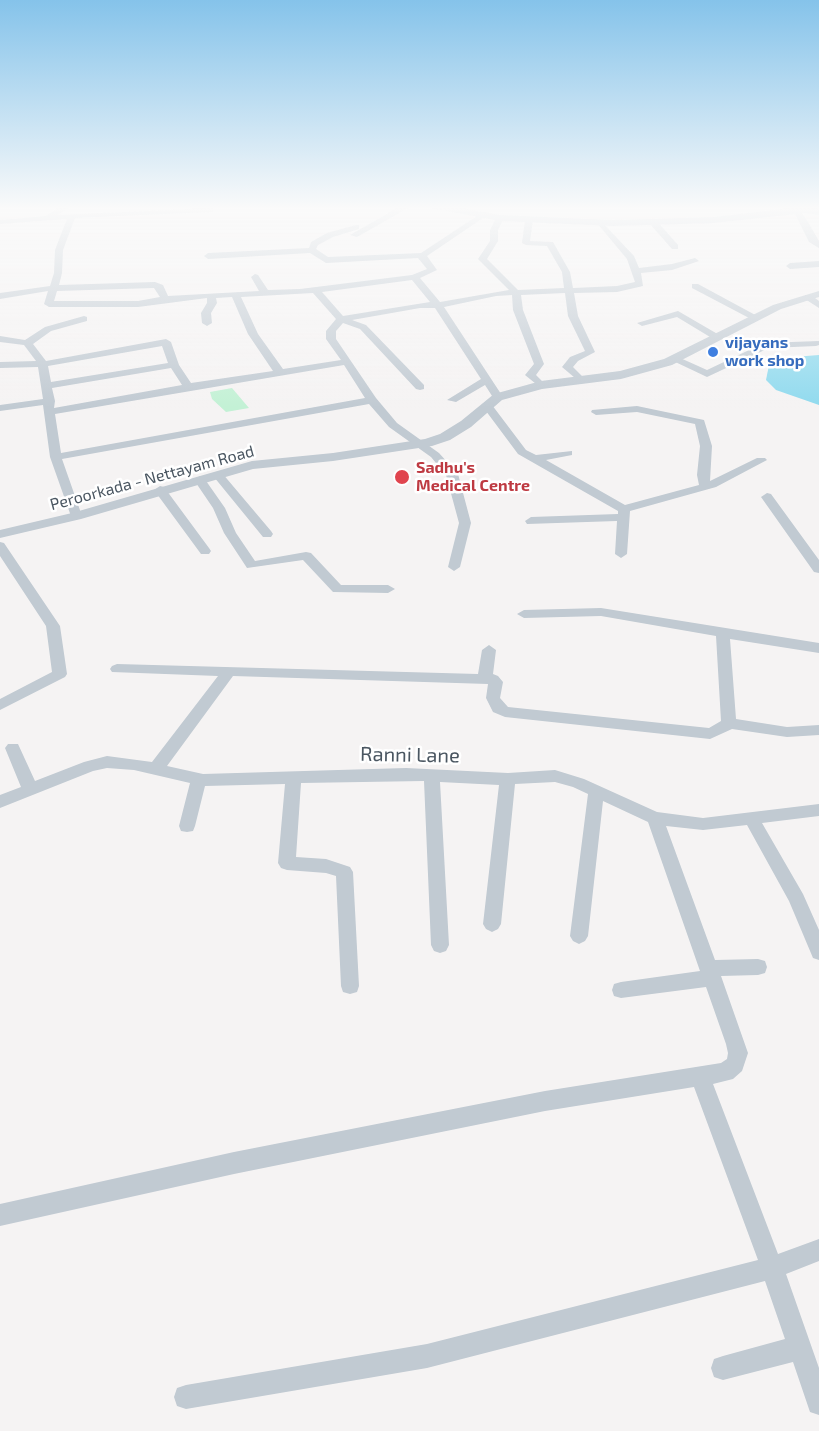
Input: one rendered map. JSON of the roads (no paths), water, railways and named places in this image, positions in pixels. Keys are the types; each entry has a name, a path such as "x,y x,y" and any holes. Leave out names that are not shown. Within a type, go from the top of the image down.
{"street":[{"path":"58,274 49,304 138,304 212,295 266,294 315,290 414,277 423,274"},
{"path":"498,274 516,294 518,310 539,364 530,375 541,385"},
{"path":"566,274 573,316 590,352 574,359 567,368 581,380"},
{"path":"454,567 465,523 452,474 435,455 393,425 372,400 331,339 332,331 341,319 420,305 438,305 496,293 516,294 636,286 640,284 637,274"},
{"path":"255,277 266,294"},
{"path":"414,277 438,305 498,397"},
{"path":"0,296 53,288 156,285 160,287 165,299"},
{"path":"695,286 754,317"},
{"path":"315,290 341,319 363,327 420,387"},
{"path":"207,323 206,314 212,303 212,295"},
{"path":"236,295 253,334 281,374"},
{"name":"Peroorkada - Nettayam Road","path":"0,534 76,516 252,465 333,457 418,444 445,437 488,407 498,397 541,385 621,375 674,360 754,317 815,299"},
{"path":"642,322 678,314 718,338"},
{"path":"0,339 27,343 48,329 84,320"},
{"path":"0,365 43,364 166,342 174,365 188,387"},
{"path":"27,343 43,364 56,457 76,516"},
{"path":"674,360 707,374 767,345 816,343"},
{"path":"0,408 50,406 281,374 347,362"},
{"path":"46,386 174,365"},
{"path":"452,400 487,380"},
{"path":"56,457 372,400"},
{"path":"488,407 522,452 623,513"},
{"path":"596,412 621,409 644,410 700,423 706,446 703,475 705,487"},
{"path":"535,459 568,453"},
{"path":"531,521 623,513 705,487 761,460"},
{"path":"218,475 267,534"},
{"path":"200,480 252,566 306,556 338,590 388,589"},
{"path":"160,490 205,551"},
{"path":"767,497 819,569"},
{"path":"621,554 623,513"},
{"path":"0,546 53,626 60,674 0,705"},
{"path":"524,614 601,612 819,648"},
{"path":"723,633 729,723"},
{"path":"485,678 489,650"},
{"path":"117,669 485,678 496,682 494,698 498,708 506,712 711,734 729,723 787,732 819,730"},
{"path":"155,770 229,671"},
{"path":"13,748 31,791"},
{"name":"Ranni Lane","path":"0,802 90,766 106,762 134,764 198,779 432,775 508,779 555,776 578,783 654,818 703,824 752,820 819,810"},
{"path":"432,775 440,945"},
{"path":"293,777 287,862 326,866 344,872 350,986"},
{"path":"187,826 198,779"},
{"path":"492,924 508,779"},
{"path":"579,936 596,793"},
{"path":"0,1215 268,1156 545,1101 726,1072 735,1064 738,1053 654,818"},
{"path":"752,820 797,899 819,952"},
{"path":"621,990 710,973 758,967"},
{"path":"700,1076 772,1268 819,1403"},
{"path":"186,1397 427,1356 772,1268 819,1250"},
{"path":"723,1368 785,1351 800,1350"}],"water":[{"path":"819,355 819,405 776,390 766,380 769,365 781,358"}],"place":[{"name":"vijayans work shop","path":"713,352"},
{"name":"Sadhu's Medical Centre","path":"402,477"}]}
